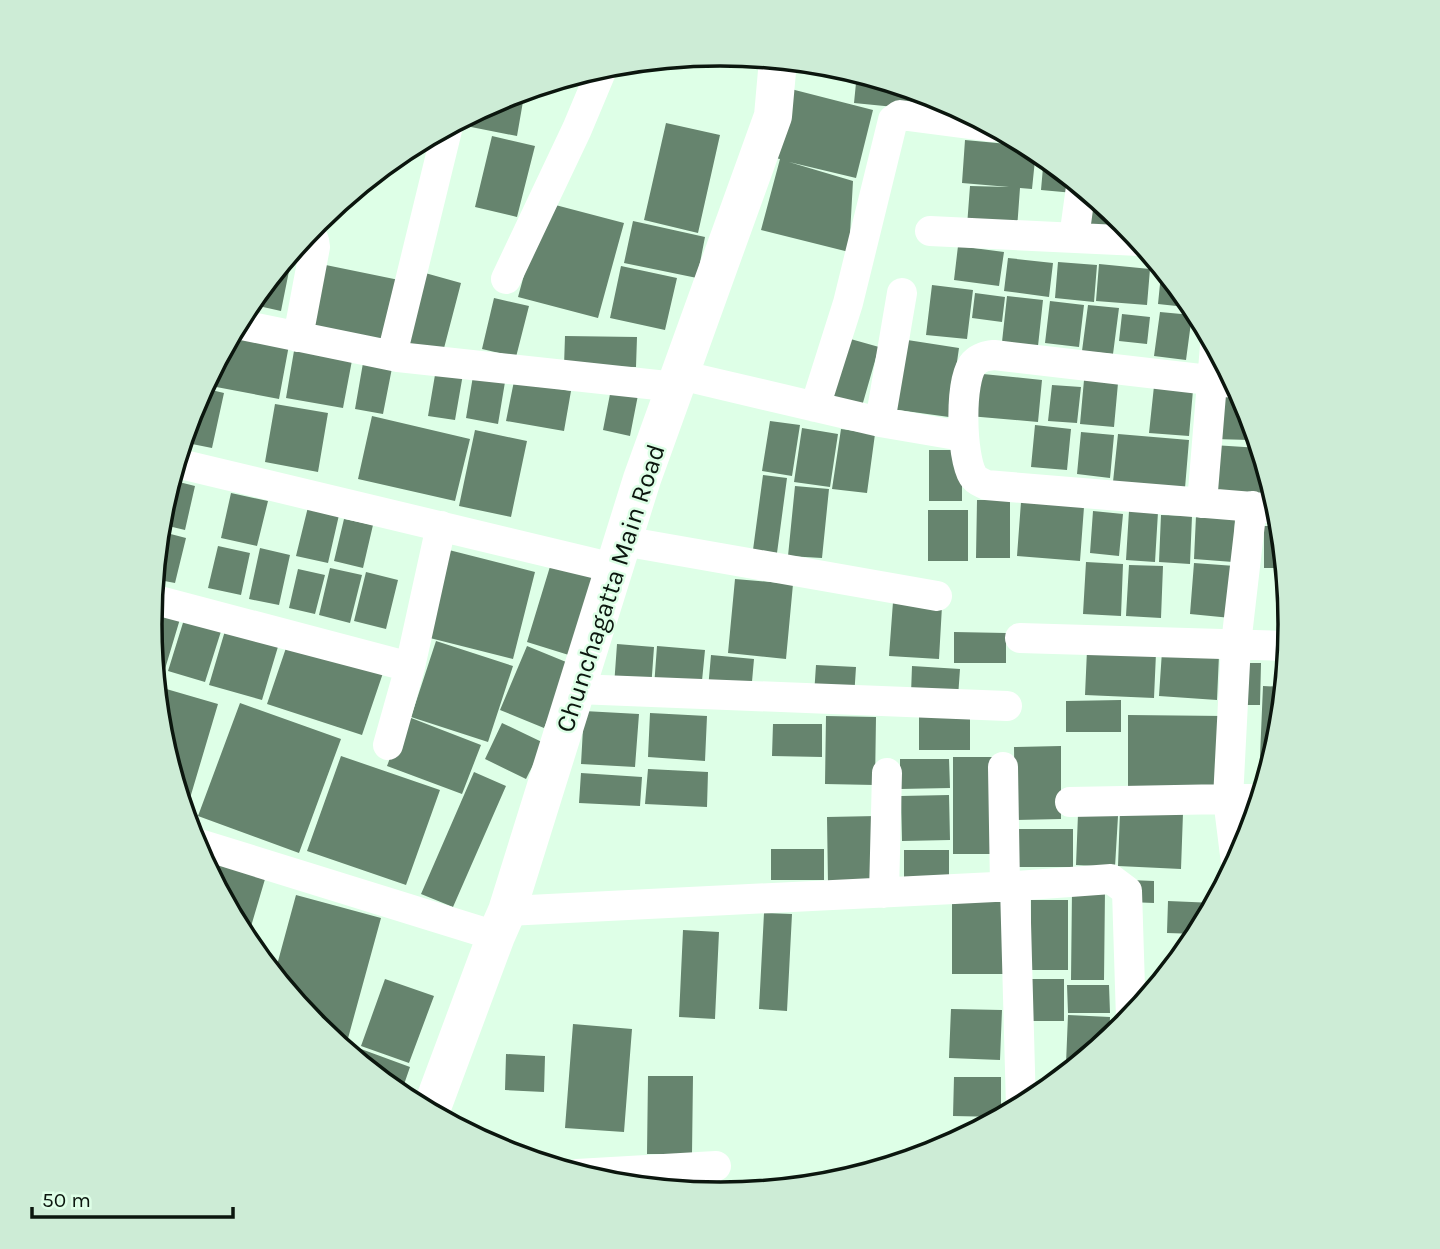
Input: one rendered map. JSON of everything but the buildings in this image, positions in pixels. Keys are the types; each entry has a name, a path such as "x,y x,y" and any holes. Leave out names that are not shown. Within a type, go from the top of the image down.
{"street":[{"name":"Chunchagatta Main Road","path":"434,1103 501,923 619,554 773,116 777,70"},
{"path":"506,279 597,81"},
{"path":"815,407 848,303 893,120 900,115 966,124"},
{"path":"392,355 445,139"},
{"path":"1074,238 1079,198"},
{"path":"930,231 1125,240"},
{"path":"298,337 314,242"},
{"path":"880,422 902,293"},
{"path":"248,326 392,355 678,381 962,436"},
{"path":"1222,383 994,355 982,357 973,365 968,375 962,436 971,474 986,485 1265,508 1236,644 1228,799 1234,843"},
{"path":"1202,503 1223,384"},
{"path":"186,465 441,526 619,554 937,596"},
{"path":"388,745 410,667 441,526"},
{"path":"163,602 410,667"},
{"path":"1020,638 1277,646"},
{"path":"577,689 1007,706"},
{"path":"1003,767 1020,1094"},
{"path":"884,893 887,773"},
{"path":"1070,802 1250,799"},
{"path":"208,846 501,923 884,893 1111,879 1127,891 1131,1002"},
{"path":"611,1172 716,1166"}]}
